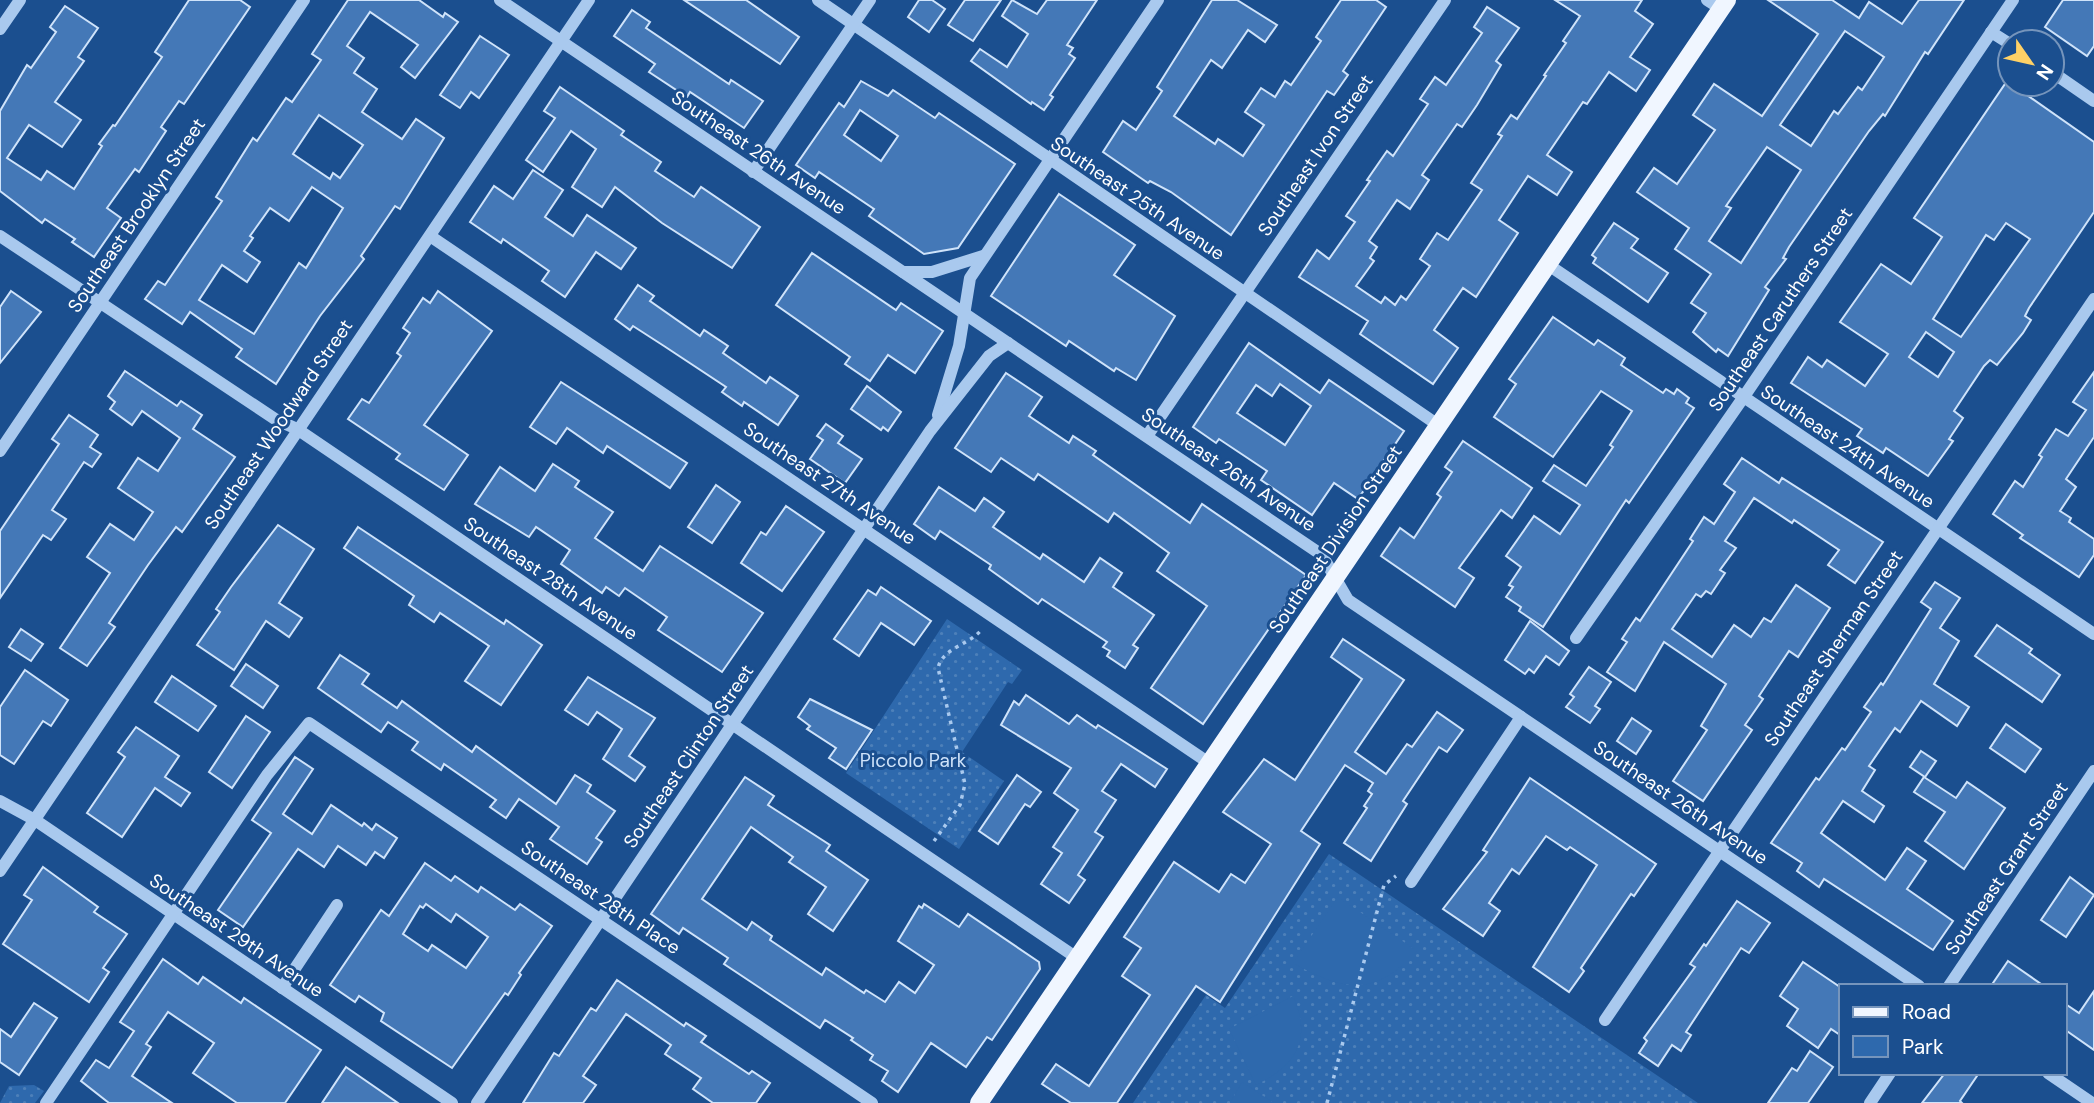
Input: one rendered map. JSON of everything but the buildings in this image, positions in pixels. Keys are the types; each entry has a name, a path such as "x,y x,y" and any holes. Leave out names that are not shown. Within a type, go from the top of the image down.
{"main road":[{"name":"Southeast Division Street","path":"979,1103 1547,264 1719,3"}],"street":[{"path":"0,29 20,0"},
{"name":"Southeast Brooklyn Street","path":"0,451 304,0"},
{"name":"Southeast 26th Avenue","path":"500,0 1322,555 1348,600 1916,984"},
{"name":"Southeast Woodward Street","path":"0,871 589,0"},
{"name":"Southeast 25th Avenue","path":"818,0 1438,425"},
{"path":"753,172 870,0"},
{"name":"Southeast Clinton Street","path":"930,431 949,384 970,278 1158,0"},
{"name":"Southeast Ivon Street","path":"1147,436 1445,0"},
{"name":"Southeast Caruthers Street","path":"1576,638 1743,398 2012,0"},
{"path":"1991,32 1996,35"},
{"path":"2066,82 2094,101"},
{"name":"Southeast 28th Avenue","path":"0,236 275,419 297,429 1077,958"},
{"name":"Southeast 27th Avenue","path":"430,236 1209,763"},
{"path":"902,272 932,272 983,256"},
{"name":"Southeast 24th Avenue","path":"1547,264 2094,635"},
{"name":"Southeast Sherman Street","path":"1605,1020 2094,299"},
{"name":"Southeast Clinton Street","path":"477,1103 930,431 989,356 1008,343"},
{"path":"1411,882 1521,717"},
{"name":"Southeast 28th Place","path":"173,915 267,775 309,723 872,1103"},
{"name":"Southeast Grant Street","path":"1951,984 2094,771"},
{"name":"Southeast 29th Avenue","path":"0,802 34,820 452,1103"},
{"path":"282,988 337,905"},
{"path":"46,1103 173,915"},
{"path":"1870,1103 1889,1075"},
{"path":"2051,1075 2092,1103"}],"path":[{"path":"926,854 965,794 964,775 938,676 939,662 945,655 976,638 992,616"},
{"path":"1327,1103 1384,885"}],"green space":[{"name":"Piccolo Park","path":"947,619 1022,670 1012,684 1008,682 962,752 1004,781 959,849 846,773"},
{"path":"1329,854 1698,1103 1133,1103 1206,995 1225,1008"},
{"path":"1338,897 1417,951 1387,976 1373,983 1358,985 1328,980 1293,963"},
{"path":"1293,996 1301,1025 1297,1049 1282,1069 1256,1085 1229,1029"},
{"path":"1242,1082 1274,1103 1230,1103"},
{"path":"34,1085 44,1091 35,1103 0,1103 9,1086"}]}
